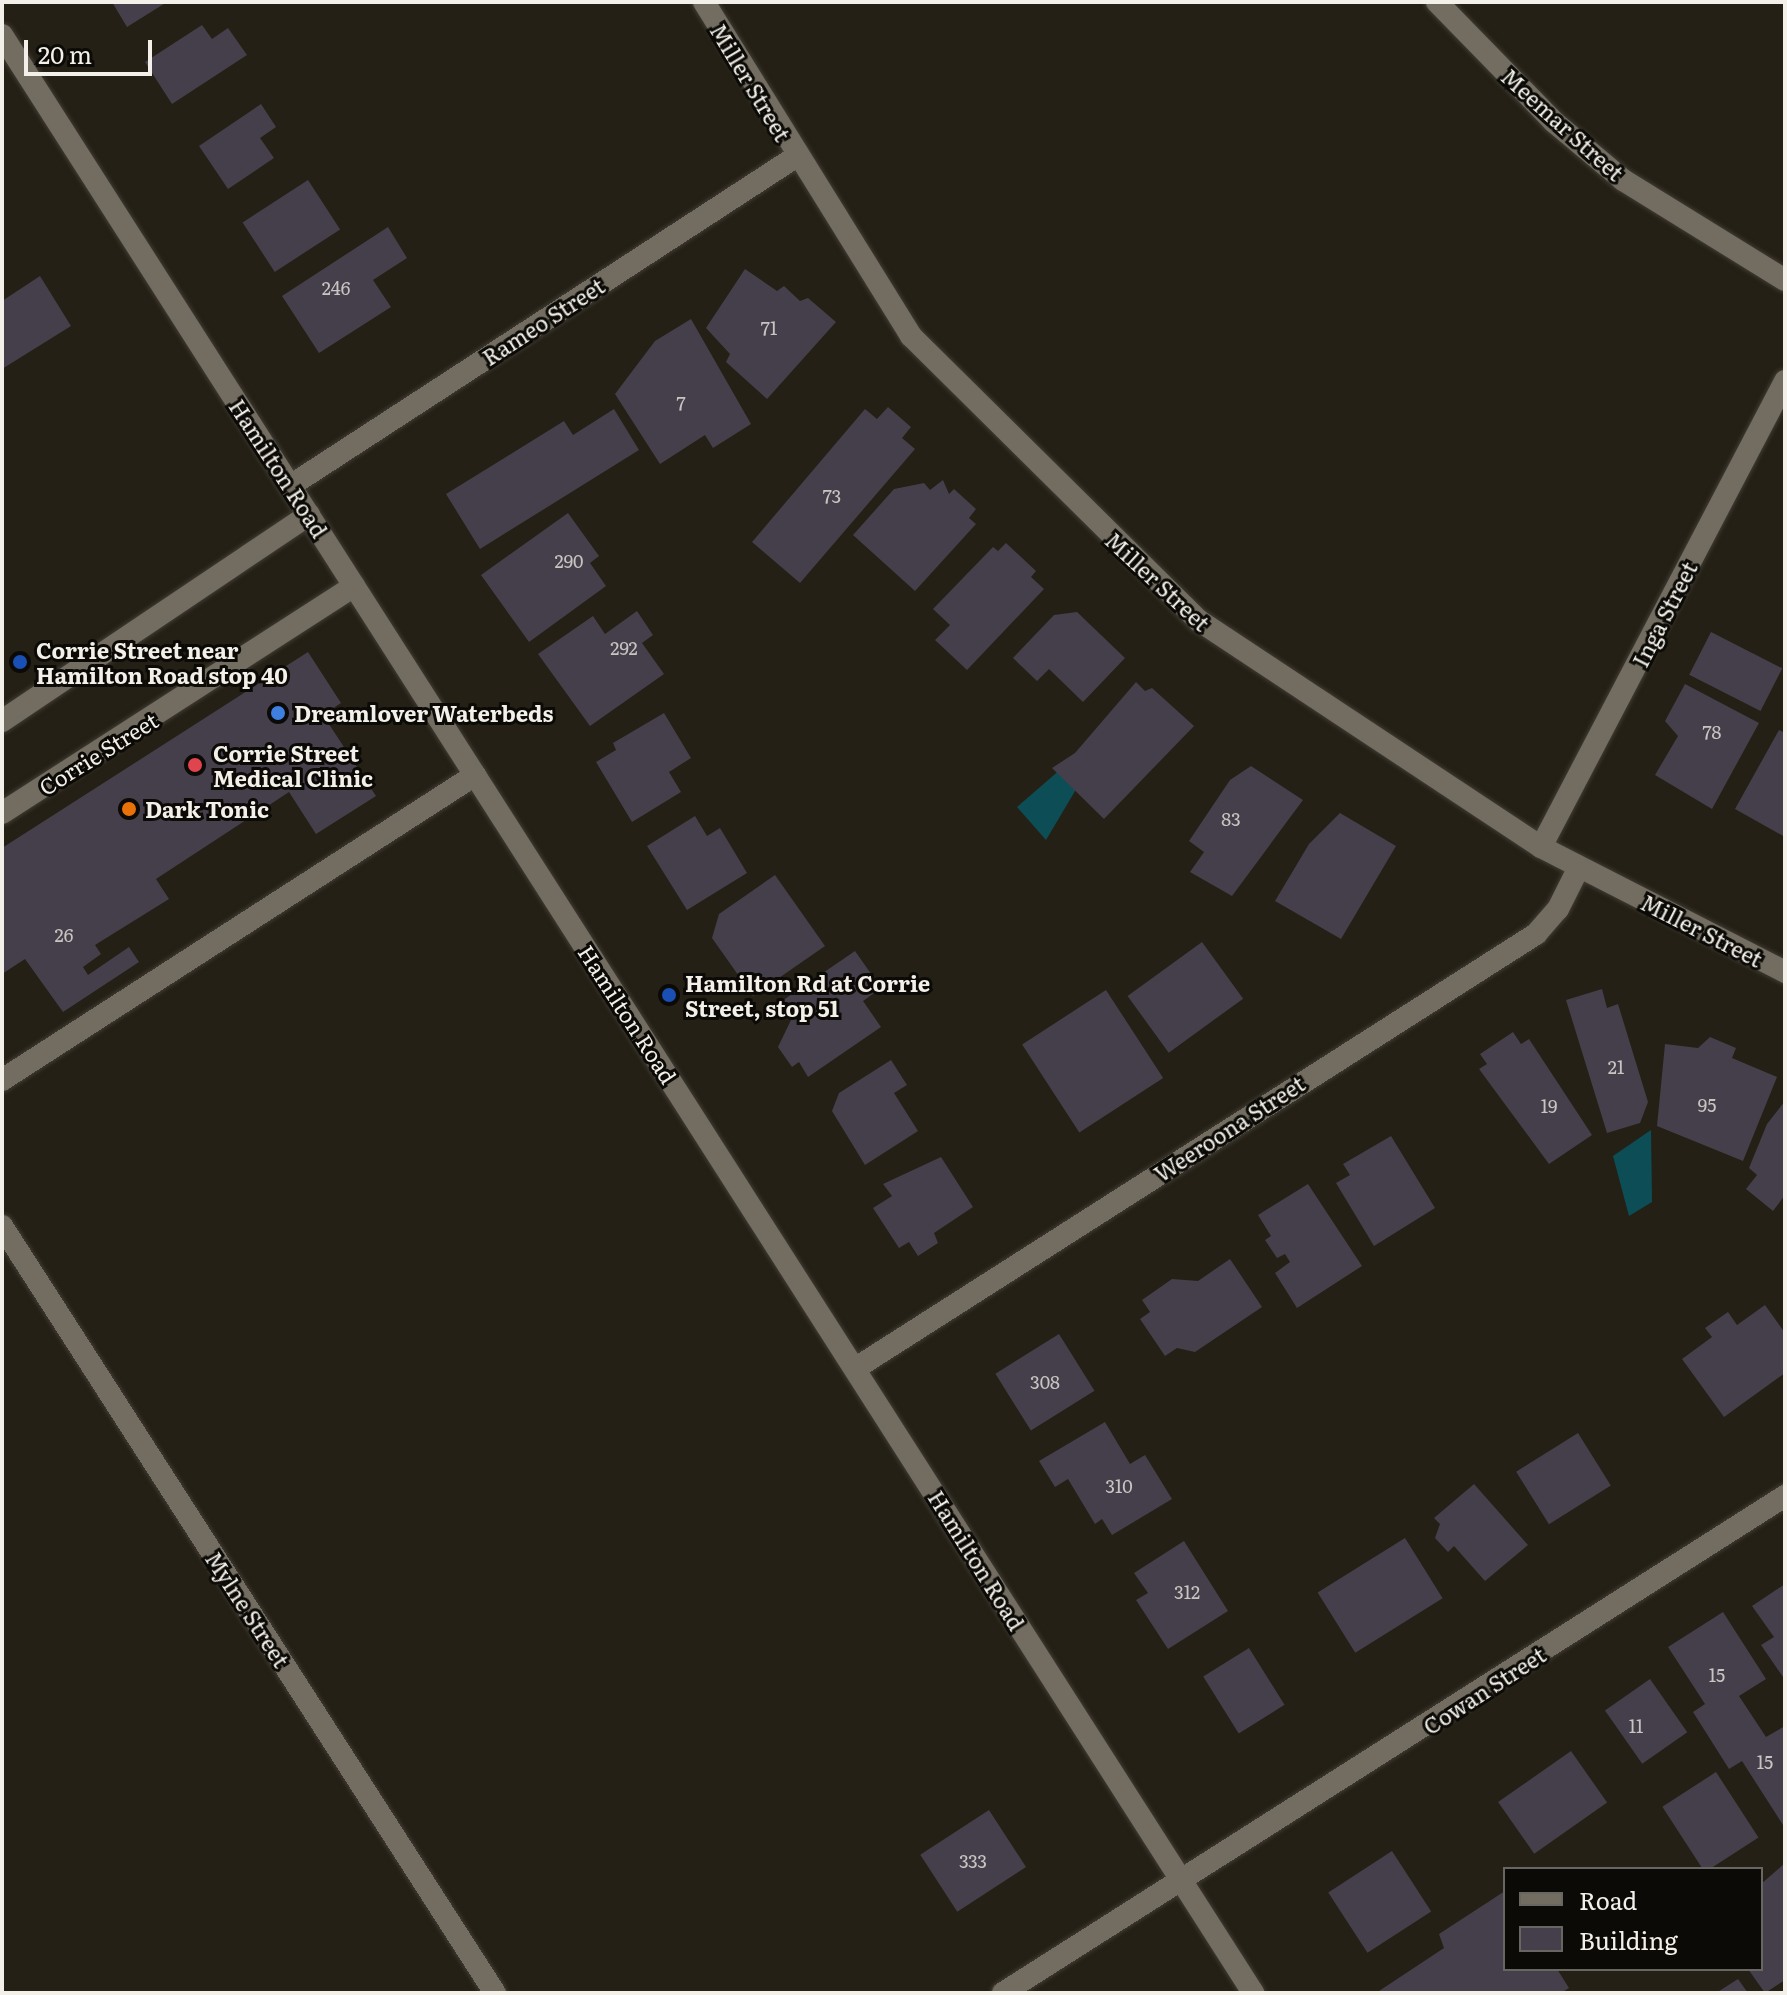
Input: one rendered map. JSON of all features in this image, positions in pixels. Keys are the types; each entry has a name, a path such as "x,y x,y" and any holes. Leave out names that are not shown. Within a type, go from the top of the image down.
{"street":[{"name":"Miller Street","path":"704,2 911,336 1151,578 1244,653 1541,847 1785,972"},
{"name":"Meemar Street","path":"1437,2 1554,122 1623,180 1785,280"},
{"name":"Hamilton Road","path":"2,35 1253,1993"},
{"name":"Rameo Street","path":"290,486 797,156"},
{"name":"Inga Street","path":"1541,847 1785,381"},
{"path":"2,721 309,515"},
{"name":"Corrie Street","path":"2,813 354,586"},
{"path":"2,1080 475,775"},
{"name":"Weeroona Street","path":"856,1368 1536,934 1558,909 1579,867"},
{"name":"Mylne Street","path":"2,1226 495,1993"},
{"name":"Cowan Street","path":"1003,1993 1785,1496"}],"water":[{"path":"1062,768 1078,786 1046,840 1017,807"},
{"path":"1651,1130 1652,1202 1629,1216 1613,1156"}],"building":[{"path":"112,2 167,2 127,27"},
{"path":"202,25 212,39 228,28 247,55 172,104 145,62"},
{"path":"261,104 276,127 260,138 274,158 228,189 199,146"},
{"path":"308,180 340,229 275,272 243,222"},
{"path":"388,227 407,258 373,280 391,307 319,353 282,296"},
{"path":"745,269 777,291 784,286 800,301 808,298 836,322 767,399 726,362 730,354 706,328"},
{"path":"40,276 71,326 2,369 2,301"},
{"path":"691,319 751,424 713,448 705,435 660,464 615,394 655,341"},
{"path":"888,407 911,427 902,438 915,449 800,583 752,542 865,409 877,419"},
{"path":"614,409 639,450 480,549 446,494 564,421 573,435"},
{"path":"943,480 949,494 954,489 976,509 969,518 976,524 915,591 853,535 894,489 924,483 930,490"},
{"path":"568,513 599,556 590,563 606,586 529,642 481,575"},
{"path":"1006,543 1036,571 1031,577 1044,589 967,670 935,640 950,625 933,609 993,547 998,551"},
{"path":"637,611 653,635 642,643 664,674 590,726 538,654 593,616 605,634"},
{"path":"1077,612 1125,658 1083,702 1049,669 1037,681 1013,658 1054,615"},
{"path":"1711,632 1782,668 1760,711 1689,675"},
{"path":"308,652 341,703 323,715 376,796 316,834 289,792 156,879 169,899 95,945 101,954 83,967 88,975 129,947 139,962 63,1012 25,959 2,974 2,848"},
{"path":"1136,682 1145,691 1152,688 1194,726 1104,819 1052,768 1075,753"},
{"path":"1685,684 1759,723 1712,809 1655,775 1678,736 1665,721"},
{"path":"664,713 691,758 669,772 681,792 632,822 596,762 616,750 613,743"},
{"path":"1779,730 1785,733 1785,837 1735,809"},
{"path":"1251,766 1303,800 1232,896 1190,872 1204,852 1189,841 1230,780"},
{"path":"1340,813 1396,846 1341,939 1275,901 1309,844"},
{"path":"695,816 707,836 720,828 747,873 687,910 647,846"},
{"path":"775,875 825,946 753,996 712,938 719,914"},
{"path":"1202,942 1243,999 1169,1053 1128,996"},
{"path":"855,951 881,988 863,1001 881,1027 808,1077 799,1062 792,1067 778,1047 791,1020 779,1003"},
{"path":"1602,989 1607,1008 1618,1004 1648,1102 1640,1123 1607,1133 1566,1000"},
{"path":"1106,990 1163,1078 1079,1133 1022,1044"},
{"path":"1513,1032 1521,1044 1529,1039 1592,1135 1549,1164 1479,1069 1487,1064 1480,1054"},
{"path":"1710,1037 1736,1048 1732,1058 1777,1077 1743,1161 1657,1126 1665,1044 1698,1048"},
{"path":"891,1060 907,1085 894,1093 918,1131 865,1165 832,1111 839,1093"},
{"path":"1785,1101 1785,1195 1773,1211 1746,1189 1757,1175 1749,1168 1767,1124"},
{"path":"1391,1136 1435,1208 1374,1246 1336,1183 1350,1175 1343,1164"},
{"path":"941,1157 973,1207 934,1233 938,1243 918,1256 909,1242 899,1248 873,1208 892,1196 883,1184"},
{"path":"1308,1184 1362,1266 1297,1308 1275,1273 1290,1262 1285,1254 1277,1258 1265,1240 1271,1236 1258,1215"},
{"path":"1230,1259 1262,1307 1195,1352 1177,1348 1165,1356 1140,1319 1150,1312 1142,1300 1172,1279 1198,1281"},
{"path":"1765,1305 1785,1333 1785,1373 1724,1417 1682,1359 1712,1337 1705,1328 1728,1312 1737,1325"},
{"path":"1059,1334 1095,1391 1031,1431 995,1374"},
{"path":"1105,1422 1130,1464 1145,1455 1172,1499 1112,1535 1102,1519 1095,1524 1068,1479 1055,1487 1039,1461"},
{"path":"1578,1433 1611,1486 1549,1524 1516,1472"},
{"path":"1474,1484 1528,1545 1485,1581 1454,1546 1448,1552 1435,1538 1440,1524 1434,1518"},
{"path":"1405,1538 1443,1598 1355,1653 1318,1593"},
{"path":"1184,1541 1228,1611 1168,1649 1136,1600 1148,1593 1134,1573"},
{"path":"1785,1584 1785,1680 1761,1645 1774,1637 1752,1606"},
{"path":"1723,1612 1766,1679 1739,1696 1766,1737 1785,1726 1783,1825 1742,1761 1729,1769 1693,1712 1705,1704 1668,1647"},
{"path":"1249,1648 1285,1705 1239,1733 1203,1677"},
{"path":"1650,1679 1687,1732 1642,1764 1605,1711"},
{"path":"1571,1751 1607,1803 1534,1854 1498,1802"},
{"path":"1716,1772 1758,1837 1713,1867 1701,1867 1662,1807"},
{"path":"989,1810 1026,1867 957,1912 920,1855"},
{"path":"1392,1851 1431,1911 1367,1953 1328,1892"},
{"path":"1785,1863 1785,1980 1765,1993 1749,1971 1763,1971 1763,1882"},
{"path":"1503,1892 1503,1971 1558,1971 1569,1988 1561,1993 1376,1993 1444,1948 1439,1934"},
{"path":"1738,1979 1748,1993 1716,1993"}],"place":[{"name":"Corrie Street near Hamilton Road stop 40","path":"20,662"},
{"name":"Dreamlover Waterbeds","path":"278,713"},
{"name":"Corrie Street Medical Clinic","path":"195,765"},
{"name":"Dark Tonic","path":"129,809"},
{"name":"Hamilton Rd at Corrie Street, stop 51","path":"669,995"}]}
